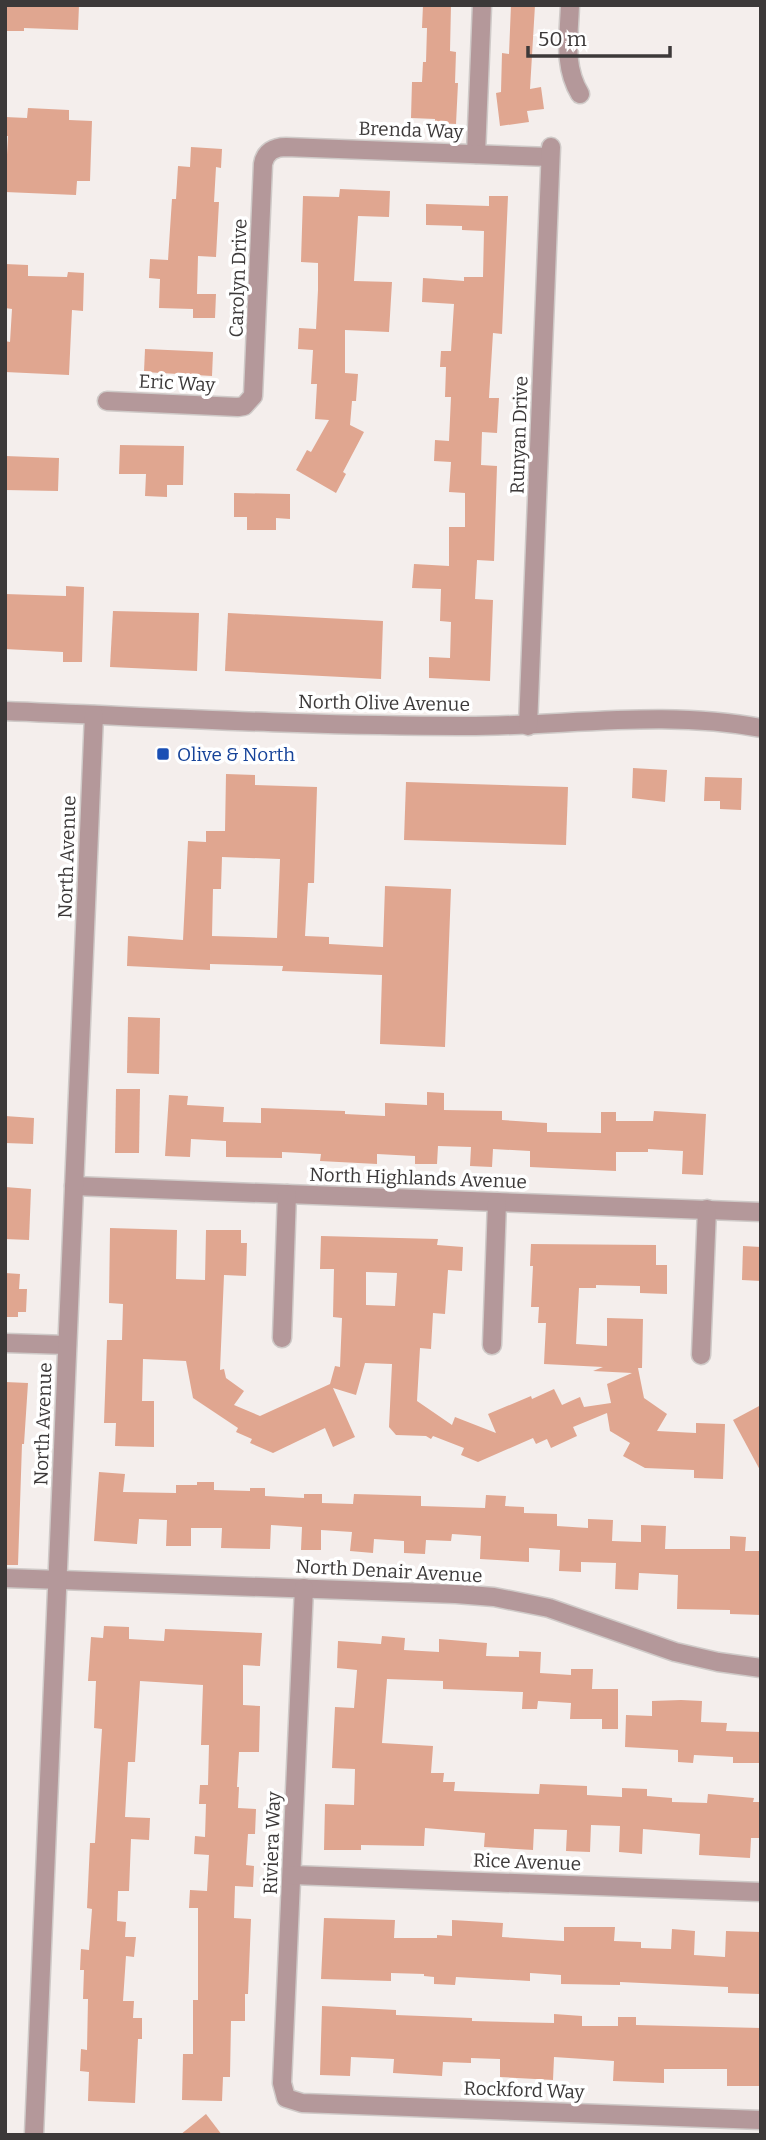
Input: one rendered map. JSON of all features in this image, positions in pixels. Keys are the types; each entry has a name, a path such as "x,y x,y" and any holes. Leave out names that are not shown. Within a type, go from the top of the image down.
{"street":[{"path":"476,154 482,5"},
{"path":"570,5 568,63 580,93"},
{"name":"Brenda Way","path":"270,151 286,147 476,154 550,152"},
{"name":"Carolyn Drive","path":"244,405 253,396 254,389 263,164 270,151"},
{"name":"Runyan Drive","path":"528,726 550,152"},
{"name":"Eric Way","path":"107,401 244,405"},
{"name":"North Olive Avenue","path":"5,711 370,725 528,726 652,720 731,724 761,729"},
{"name":"North Avenue","path":"34,2135 94,715"},
{"name":"North Highlands Avenue","path":"74,1185 761,1212"},
{"path":"282,1338 286,1194"},
{"path":"492,1345 497,1202"},
{"path":"701,1355 707,1209"},
{"path":"5,1343 67,1345"},
{"name":"North Denair Avenue","path":"5,1578 466,1594 522,1602 572,1615 675,1652 761,1668"},
{"name":"Riviera Way","path":"286,2098 282,2083 304,1588"},
{"name":"Rice Avenue","path":"292,1875 761,1892"},
{"name":"Rockford Way","path":"286,2098 302,2103 761,2120"}],"building":[{"path":"5,5 79,5 78,30 24,28 24,31 5,31"},
{"path":"423,5 451,5 450,51 456,52 455,83 458,83 456,124 435,123 435,119 411,118 412,82 422,82 423,62 426,62 427,28 422,28"},
{"path":"511,5 535,5 530,89 541,87 544,109 527,111 529,122 500,126 496,93 501,92 502,53 509,54"},
{"path":"28,108 69,110 69,120 92,121 90,181 77,181 76,195 5,192 8,136 5,136 5,117 27,118"},
{"path":"191,147 222,149 221,168 216,167 214,202 219,202 216,257 198,256 197,294 216,294 215,318 193,318 193,309 159,308 160,279 149,278 150,259 168,260 172,199 176,199 178,166 190,167"},
{"path":"340,189 390,191 389,217 358,216 354,281 392,282 389,332 345,330 345,373 358,374 356,401 352,401 350,425 364,432 343,472 346,474 336,493 296,470 307,450 311,452 329,420 315,419 317,384 311,384 313,350 298,349 299,328 316,329 318,290 318,263 301,262 303,196 339,197"},
{"path":"489,196 508,196 502,334 493,333 489,398 499,398 497,433 482,432 481,465 497,466 494,561 477,560 475,599 493,600 490,681 429,678 429,657 450,658 451,622 440,621 441,589 412,588 414,564 449,566 449,527 465,527 465,493 449,492 451,462 434,461 435,440 449,441 451,397 445,397 446,367 440,367 441,351 451,351 454,304 422,302 423,278 464,281 464,277 483,277 484,231 462,230 462,226 426,225 426,204 489,206"},
{"path":"5,264 28,265 28,276 67,277 68,272 84,273 83,311 72,310 69,375 5,372 5,341 10,342 12,309 5,308"},
{"path":"145,349 213,352 212,376 144,372"},
{"path":"120,445 184,446 183,485 167,485 167,497 145,496 146,474 119,474"},
{"path":"5,456 59,458 58,491 5,490"},
{"path":"234,493 290,494 290,519 276,518 276,530 247,530 247,517 234,517"},
{"path":"66,586 84,587 82,662 63,662 63,652 5,649 5,594 66,596"},
{"path":"113,611 199,613 197,671 110,667"},
{"path":"228,613 383,621 381,679 225,671"},
{"path":"633,768 667,770 665,802 632,798"},
{"path":"226,774 255,775 255,785 317,787 314,883 308,883 305,936 329,937 329,944 383,947 385,886 451,889 445,1047 380,1044 382,975 282,971 283,966 210,964 210,970 127,966 128,936 183,940 188,841 206,842 206,831 225,831","holes":["222,857 280,859 277,938 212,936 213,889 221,889"]},
{"path":"705,777 742,778 741,810 720,809 720,801 704,801"},
{"path":"406,782 568,787 566,845 404,840"},
{"path":"128,1017 160,1018 159,1074 127,1073"},
{"path":"116,1089 140,1089 139,1153 115,1153"},
{"path":"427,1092 444,1093 444,1110 502,1111 502,1120 547,1123 547,1132 601,1133 601,1112 616,1112 616,1121 653,1121 654,1111 706,1114 703,1175 682,1174 683,1151 648,1149 648,1152 616,1152 616,1171 530,1167 530,1151 493,1149 492,1167 470,1166 471,1147 438,1146 437,1164 415,1164 415,1156 377,1154 377,1164 320,1161 321,1154 282,1152 282,1158 226,1157 226,1141 191,1139 190,1157 165,1156 169,1095 188,1096 187,1105 224,1107 223,1122 261,1123 261,1108 345,1111 345,1114 385,1116 385,1103 427,1105"},
{"path":"5,1116 34,1118 33,1144 5,1143"},
{"path":"5,1187 31,1189 29,1240 5,1239"},
{"path":"110,1228 177,1230 176,1279 205,1280 206,1230 241,1230 241,1243 247,1243 246,1276 224,1275 220,1370 224,1369 226,1378 244,1391 234,1405 260,1416 330,1384 335,1366 340,1367 342,1318 333,1317 334,1269 320,1269 321,1236 438,1239 437,1245 463,1247 462,1271 448,1270 445,1314 433,1313 431,1349 420,1348 417,1401 452,1425 455,1417 496,1433 488,1414 554,1389 562,1405 580,1397 584,1407 611,1403 607,1384 632,1373 593,1371 603,1367 544,1364 546,1323 538,1323 539,1307 531,1307 531,1244 656,1245 656,1265 667,1265 667,1294 640,1293 640,1286 596,1285 596,1288 579,1288 576,1344 607,1346 607,1318 643,1319 642,1368 638,1368 644,1398 667,1414 657,1431 696,1433 696,1423 725,1424 723,1479 694,1478 694,1470 645,1468 623,1456 630,1443 610,1431 607,1413 573,1427 577,1436 551,1448 547,1439 536,1444 533,1438 478,1462 461,1455 464,1448 433,1436 431,1439 426,1436 396,1435 389,1427 392,1364 365,1363 356,1395 333,1388 355,1437 333,1447 325,1428 273,1453 250,1443 252,1439 236,1432 238,1428 193,1398 186,1361 143,1359 142,1401 154,1401 154,1447 115,1446 116,1423 104,1423 107,1340 122,1340 123,1304 109,1303","holes":["366,1272 397,1273 395,1306 366,1305"]},
{"path":"743,1246 761,1247 761,1281 742,1280"},
{"path":"5,1273 20,1274 19,1289 27,1289 26,1312 18,1312 18,1317 5,1317"},
{"path":"5,1382 28,1383 22,1444 18,1565 5,1565"},
{"path":"761,1405 761,1472 733,1420"},
{"path":"99,1472 125,1474 123,1492 176,1493 176,1485 214,1482 214,1490 250,1491 250,1488 265,1488 265,1496 304,1498 304,1494 322,1494 322,1503 353,1504 354,1494 421,1496 421,1506 485,1508 486,1495 506,1496 505,1506 524,1507 524,1513 557,1514 557,1526 588,1528 588,1519 613,1520 612,1541 641,1542 641,1525 666,1526 665,1549 730,1549 730,1536 746,1537 745,1551 761,1551 761,1615 730,1614 730,1610 677,1609 678,1575 639,1573 638,1590 615,1589 616,1563 581,1562 581,1572 559,1571 560,1550 529,1548 529,1562 480,1559 481,1536 452,1534 451,1541 426,1540 425,1554 404,1553 404,1541 374,1539 373,1553 350,1551 352,1532 321,1530 321,1550 301,1550 302,1527 271,1525 270,1549 221,1548 222,1528 191,1528 191,1546 166,1546 167,1520 139,1519 137,1544 94,1541"},
{"path":"104,1626 129,1627 129,1639 164,1641 165,1629 262,1633 260,1666 243,1665 243,1705 260,1706 259,1752 239,1752 237,1787 238,1808 256,1809 255,1834 248,1834 246,1865 254,1866 253,1887 235,1886 234,1918 251,1919 248,1994 245,1994 245,2021 231,2021 230,2077 223,2077 222,2101 182,2100 183,2054 193,2054 193,2000 198,2000 198,1908 189,1908 190,1890 207,1891 209,1855 194,1854 195,1836 205,1837 206,1804 199,1804 200,1785 208,1785 209,1745 201,1745 203,1685 140,1681 135,1762 128,1762 125,1817 150,1818 149,1840 131,1839 129,1891 118,1891 117,1921 126,1922 125,1937 136,1937 134,1957 126,1956 123,2001 134,2001 133,2018 142,2018 142,2039 138,2039 135,2103 88,2101 89,2072 80,2071 81,2049 87,2050 88,1999 83,1999 84,1970 80,1970 81,1949 89,1950 92,1909 87,1908 90,1843 95,1843 102,1729 94,1728 96,1681 88,1681 91,1637 103,1638"},
{"path":"382,1636 405,1638 404,1650 439,1652 439,1639 487,1643 486,1656 519,1657 519,1651 541,1652 540,1673 571,1675 571,1669 593,1669 592,1689 618,1689 618,1729 602,1729 602,1719 570,1719 571,1703 538,1701 537,1709 522,1709 523,1692 443,1689 443,1681 387,1679 382,1743 433,1746 431,1773 444,1773 443,1782 455,1782 454,1791 539,1794 540,1784 587,1786 587,1795 622,1797 622,1788 647,1789 647,1796 672,1798 672,1802 707,1803 708,1794 754,1798 753,1802 761,1802 761,1838 751,1838 750,1858 699,1855 700,1834 643,1829 642,1854 619,1852 620,1826 591,1825 590,1852 566,1851 567,1830 534,1829 533,1850 484,1847 485,1833 425,1828 424,1846 361,1845 361,1850 324,1850 325,1804 354,1805 355,1769 332,1768 335,1707 354,1708 357,1670 337,1668 338,1641 381,1644"},
{"path":"652,1701 702,1701 701,1722 727,1723 726,1731 761,1732 761,1763 733,1763 733,1757 694,1755 693,1763 678,1762 678,1750 625,1747 626,1715 652,1716"},
{"path":"324,1918 395,1920 394,1938 452,1936 452,1920 503,1923 502,1937 564,1941 564,1927 615,1927 614,1941 641,1942 641,1948 671,1949 672,1929 695,1931 694,1955 725,1957 726,1931 761,1932 761,1994 728,1993 728,1987 620,1982 620,1985 561,1984 561,1975 530,1973 530,1981 456,1977 455,1985 434,1984 434,1977 424,1974 391,1973 391,1981 321,1979"},
{"path":"322,2006 396,2010 396,2015 472,2018 472,2021 554,2023 554,2014 582,2016 582,2026 618,2026 618,2017 636,2017 636,2025 761,2028 761,2086 727,2086 727,2069 664,2069 664,2083 613,2081 614,2061 554,2057 553,2080 500,2077 500,2059 471,2058 471,2063 443,2062 442,2076 393,2073 394,2059 351,2057 350,2076 320,2075"},
{"path":"206,2114 222,2135 180,2135"}],"place":[{"name":"Olive & North","path":"163,754"}]}
